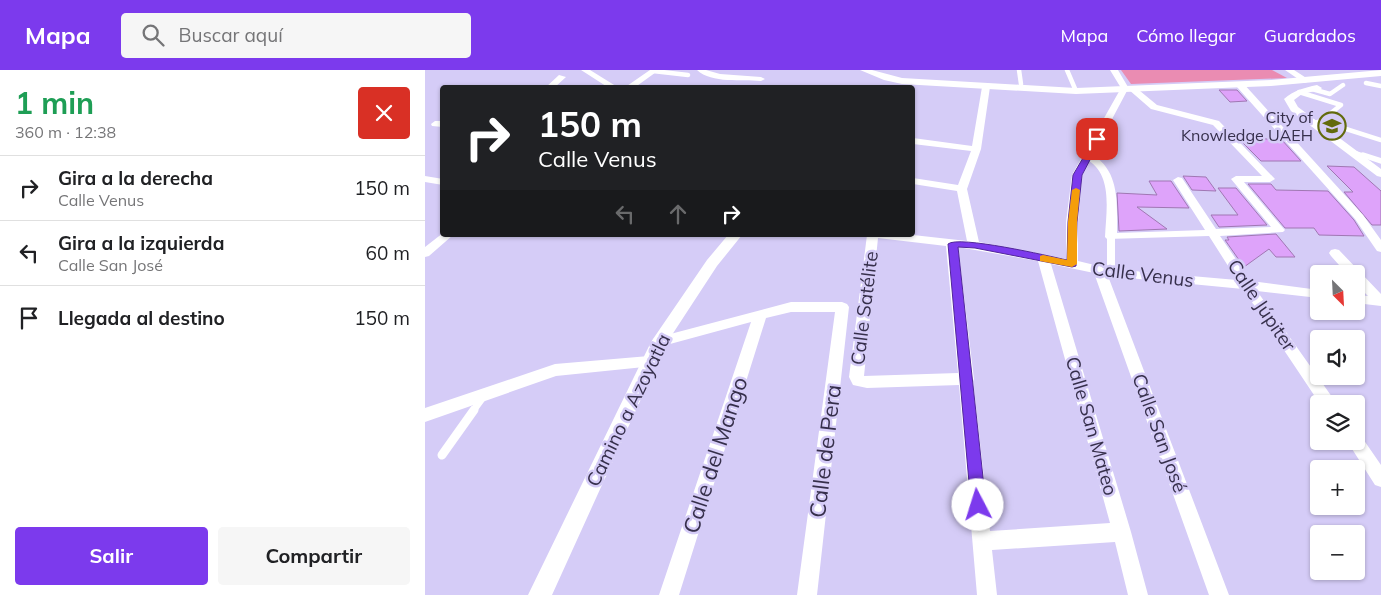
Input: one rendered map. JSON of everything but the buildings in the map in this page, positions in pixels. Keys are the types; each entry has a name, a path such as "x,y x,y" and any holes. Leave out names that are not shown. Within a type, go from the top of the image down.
{"street":[{"path":"585,70 610,85"},
{"path":"632,85 654,70"},
{"path":"701,70 706,75 712,76 761,79 754,85"},
{"path":"864,70 886,76 987,87 1075,89 1312,83 1343,85 1381,81"},
{"path":"1111,237 1212,231 1279,230 1236,179 1270,179 1216,123 1154,107 1128,88 1114,70"},
{"path":"1289,70 1312,83"},
{"path":"1298,70 1312,83"},
{"path":"1380,172 1316,122 1294,109 1289,99 1312,83 1381,74"},
{"path":"886,76 1075,89"},
{"path":"553,85 562,77"},
{"path":"1240,85 1359,217 1381,248"},
{"path":"975,245 962,190 976,149 987,87"},
{"path":"1072,264 1072,222 1077,175 1128,88"},
{"path":"915,142 976,149"},
{"path":"1088,156 1101,164 1111,188 1111,237 1106,273"},
{"path":"425,179 440,182"},
{"name":"Calle Júpiter","path":"1178,180 1323,395"},
{"path":"915,181 962,190"},
{"name":"Camino a Azoyatla","path":"540,595 659,342 712,263 733,237"},
{"name":"Calle Satélite","path":"873,237 856,377 858,380 867,382 967,378"},
{"name":"Calle Venus","path":"895,237 975,245 1072,264 1106,273 1247,285 1310,293"},
{"path":"425,239 443,238"},
{"path":"425,253 443,238"},
{"path":"952,244 967,378 987,595"},
{"path":"1335,253 1346,265"},
{"name":"Calle San Mateo","path":"1043,258 1122,532 1138,595"},
{"name":"Calle San José","path":"1106,273 1219,595"},
{"path":"1365,285 1381,302"},
{"path":"1365,300 1381,302"},
{"name":"Calle de Pera","path":"761,315 791,307 842,307 807,595"},
{"path":"659,342 761,315"},
{"name":"Calle del Mango","path":"669,595 761,315"},
{"path":"425,415 555,370 649,362"},
{"path":"1361,450 1381,479"},
{"path":"982,541 1122,532"}],"lane":[{"path":"654,70 688,75"},
{"path":"1019,70 1021,84"},
{"path":"1067,70 1075,89"},
{"path":"1366,83 1381,86"},
{"path":"1299,92 1341,105 1316,122"},
{"path":"1316,122 1381,140"},
{"path":"1351,151 1380,159"},
{"path":"442,455 485,394"}],"shaded area":[{"path":"1121,70 1272,70 1287,78 1131,84"}],"slow traffic":[{"path":"1043,258 1072,264 1072,222 1076,190"}],"place":[{"name":"City of Knowledge UAEH","path":"1332,126"}],"route":[{"path":"978,505 967,378 952,244 975,245 1072,264 1072,222 1077,175 1097,139"}]}
